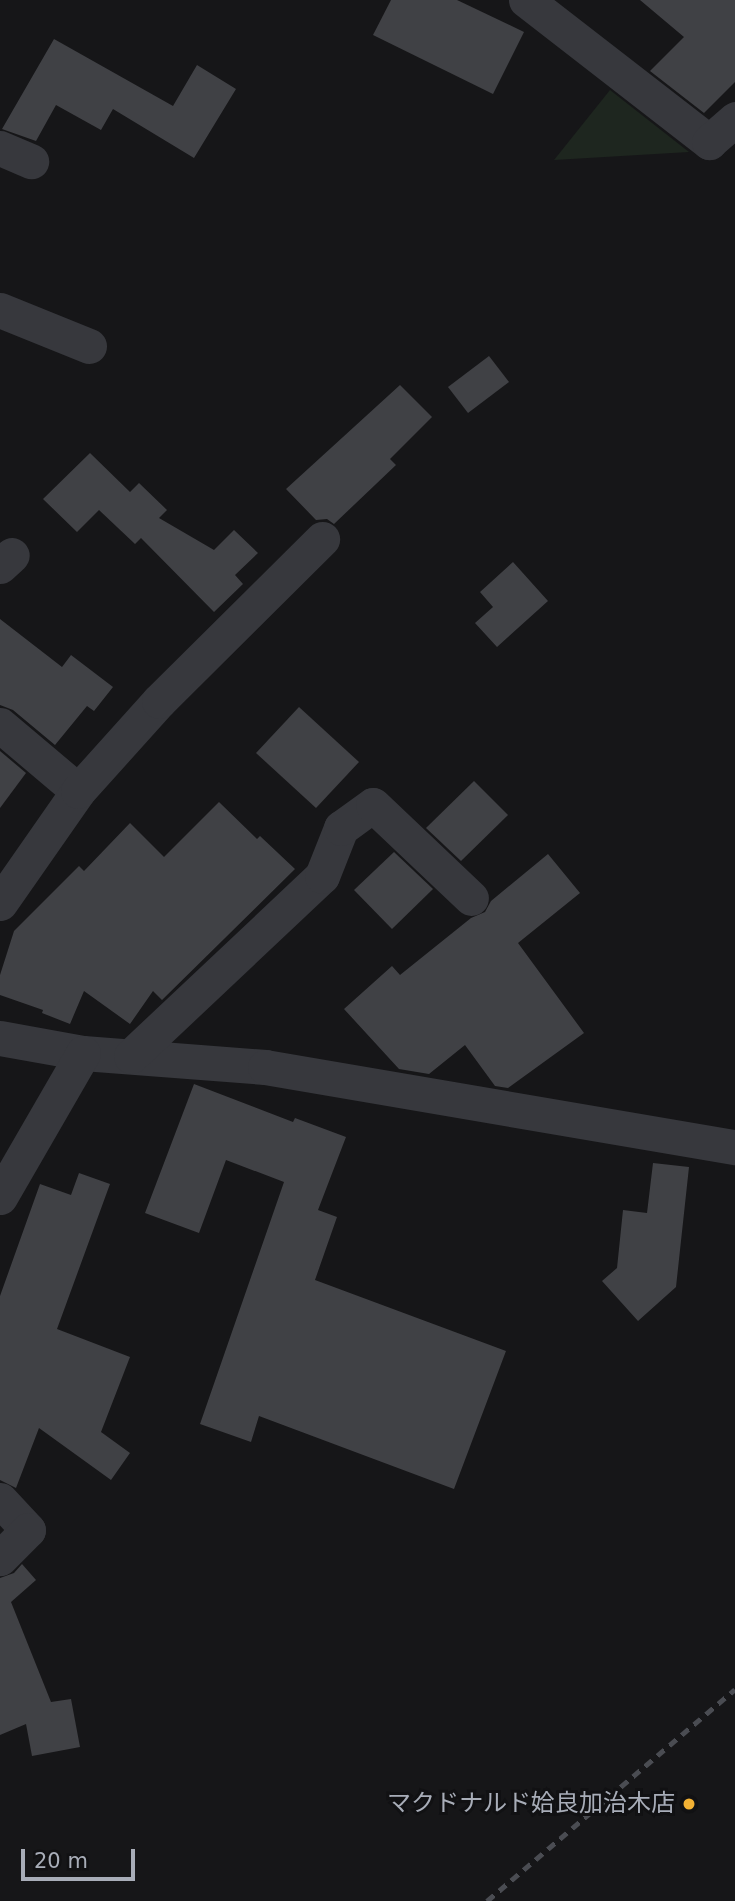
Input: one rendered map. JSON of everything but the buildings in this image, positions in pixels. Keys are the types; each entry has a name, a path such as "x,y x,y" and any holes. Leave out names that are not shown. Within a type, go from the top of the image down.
{"street":[{"path":"526,0 709,142 735,119"},
{"path":"0,310 89,346"},
{"path":"0,903 78,791 159,701 322,539"},
{"path":"0,725 78,791"},
{"path":"131,1056 321,876 341,828 373,805 471,898"},
{"path":"0,1038 83,1054 265,1067 735,1147"},
{"path":"0,1197 83,1054"},
{"path":"0,1500 28,1530 0,1558"}],"shaded area":[{"path":"610,90 689,152 554,160"}],"railway":[{"path":"487,1901 735,1689"}],"place":[{"name":"マクドナルド姶良加治木店","path":"689,1804"}]}
